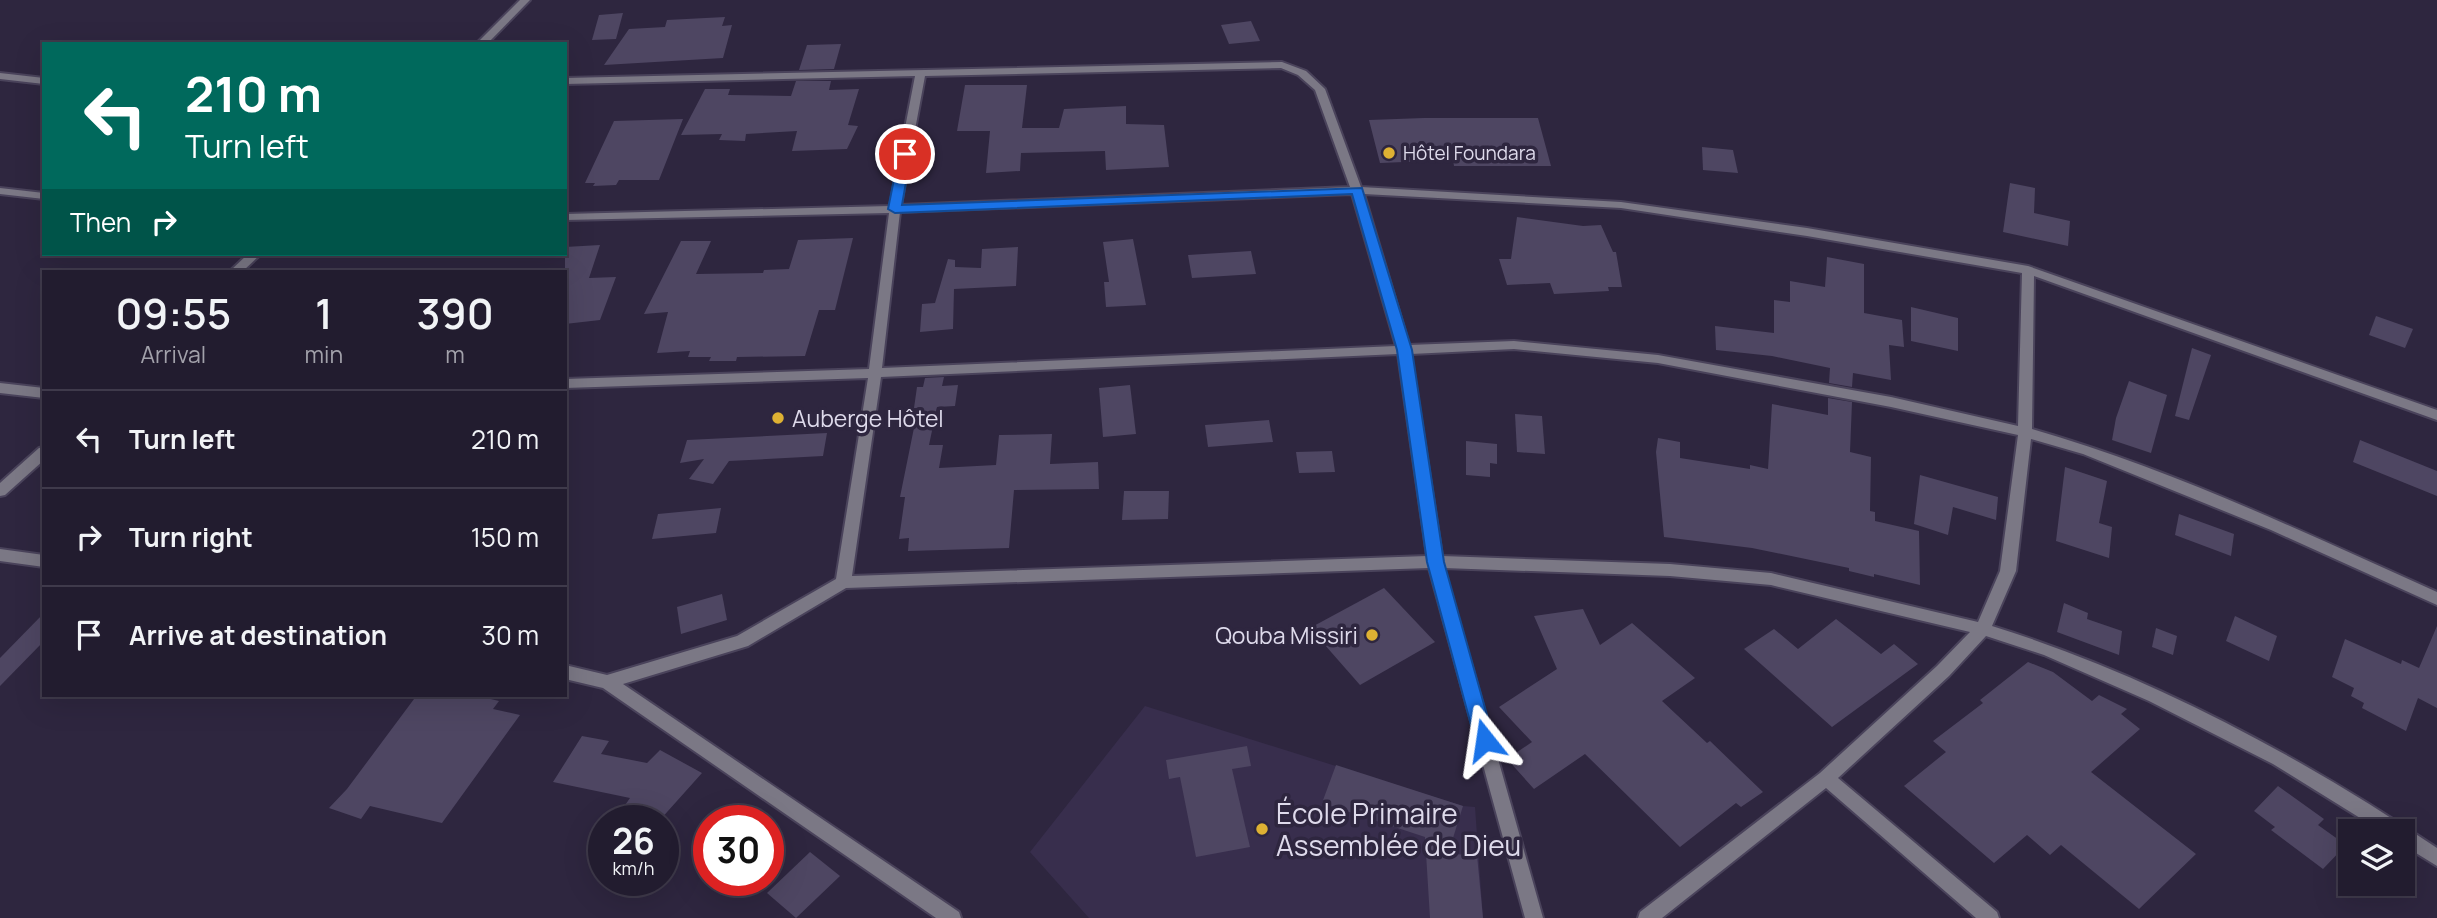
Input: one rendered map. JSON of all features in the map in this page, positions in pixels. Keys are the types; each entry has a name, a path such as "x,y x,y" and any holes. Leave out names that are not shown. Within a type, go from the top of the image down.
{"street":[{"path":"483,42 525,0"},
{"path":"567,81 1282,65 1302,73 1320,89 1357,190 1405,350 1435,562 1534,918"},
{"path":"843,582 875,373 895,209 921,72"},
{"path":"0,76 42,81"},
{"path":"567,217 895,209 1357,190 1621,205 1807,232 2028,270 2437,415"},
{"path":"0,191 42,196"},
{"path":"237,270 253,256"},
{"path":"1647,918 1826,778 1943,671 1983,629 2008,571 2025,432 2028,270"},
{"path":"567,384 1514,345 1658,359 1891,402 2025,432 2088,450 2276,526 2437,599"},
{"path":"0,388 42,393"},
{"path":"0,491 42,454"},
{"path":"0,555 42,561"},
{"path":"607,682 742,641 843,582 1435,562 1670,570 1771,579 1983,629 2049,650 2155,696 2279,759 2376,819"},
{"path":"567,672 607,682 951,918"},
{"path":"1826,778 1990,918"},
{"path":"2415,843 2437,858"}],"shaded area":[{"name":"École Primaire Assemblée de Dieu","path":"1145,706 1463,806 1475,807 1483,918 1089,918 1030,852"}],"building":[{"path":"623,13 616,39 592,40 599,15"},
{"path":"725,17 722,26 732,25 723,58 604,65 629,29 665,27 667,20"},
{"path":"1251,21 1260,41 1229,44 1221,25"},
{"path":"841,44 834,69 799,70 807,45"},
{"path":"796,81 831,81 829,90 859,89 848,125 858,126 847,149 792,151 797,131 746,134 745,141 719,140 722,134 681,135 705,89 730,89 728,95 791,96"},
{"path":"965,85 1027,85 1022,128 1059,128 1064,109 1126,106 1126,124 1164,125 1169,167 1106,170 1105,151 1021,153 1020,171 986,173 990,131 957,131"},
{"path":"1538,118 1551,166 1454,166 1453,160 1380,163 1369,120"},
{"path":"683,119 659,180 619,180 616,185 593,186 595,183 585,183 614,121"},
{"path":"1702,147 1733,150 1738,173 1703,170"},
{"path":"2010,183 2035,188 2034,213 2070,221 2068,246 2003,232"},
{"path":"1517,217 1583,226 1601,225 1613,252 1616,252 1622,287 1608,287 1609,291 1554,294 1550,283 1507,285 1499,259 1511,259"},
{"path":"853,238 835,310 819,310 805,356 737,357 736,361 709,361 711,357 688,357 690,351 657,353 668,312 644,314 681,241 711,241 696,274 763,273 764,270 789,269 798,240"},
{"path":"1133,239 1146,305 1106,307 1104,282 1109,282 1103,242"},
{"path":"600,245 589,278 616,277 600,320 567,324 567,247"},
{"path":"1018,247 1016,286 954,289 953,329 920,332 922,304 935,303 948,259 955,260 955,267 981,268 982,249"},
{"path":"1251,251 1256,274 1192,278 1188,255"},
{"path":"1827,257 1864,264 1864,313 1902,320 1904,347 1889,345 1891,380 1853,373 1852,387 1829,383 1830,368 1772,356 1716,350 1715,326 1774,333 1774,300 1790,302 1790,281 1825,287"},
{"path":"1911,307 1958,318 1958,351 1911,341"},
{"path":"2376,316 2413,329 2405,348 2369,335"},
{"path":"2192,348 2211,355 2189,420 2175,416"},
{"path":"944,377 942,386 958,385 955,406 937,407 929,445 943,445 939,468 996,465 999,435 1052,434 1050,464 1098,462 1099,489 1014,490 1009,548 908,551 909,538 899,539 905,497 900,497 918,408 914,408 917,387 923,387 925,378"},
{"path":"2129,381 2167,395 2151,453 2112,440 2116,418"},
{"path":"1130,385 1136,434 1103,437 1099,388"},
{"path":"1828,398 1852,402 1850,452 1871,457 1870,511 1875,512 1875,521 1919,531 1920,585 1752,548 1664,537 1656,452 1658,438 1680,442 1680,458 1750,469 1750,465 1768,469 1772,404 1828,415"},
{"path":"1515,414 1542,416 1545,454 1517,452"},
{"path":"1269,420 1273,442 1208,447 1205,425"},
{"path":"827,433 823,456 729,461 713,484 689,479 704,459 680,463 687,440"},
{"path":"2360,440 2437,471 2437,496 2353,462"},
{"path":"1466,441 1497,444 1497,464 1490,463 1490,477 1466,475"},
{"path":"1332,451 1335,472 1299,473 1296,452"},
{"path":"2065,467 2107,481 2099,523 2112,527 2109,558 2056,541"},
{"path":"1920,475 1998,497 1996,520 1953,507 1948,535 1914,524"},
{"path":"1124,491 1169,491 1168,519 1122,520"},
{"path":"721,508 716,533 652,539 658,514"},
{"path":"2179,514 2234,534 2231,556 2175,535"},
{"name":"Qouba Missiri","path":"1384,588 1435,642 1360,685 1310,628"},
{"path":"722,594 727,620 681,634 677,607"},
{"path":"2064,603 2088,613 2087,619 2122,631 2119,655 2057,632"},
{"path":"1583,609 1600,645 1632,623 1695,678 1662,701 1707,743 1710,741 1763,792 1741,807 1736,803 1680,847 1585,754 1534,789 1507,759 1532,742 1499,707 1557,669 1534,616"},
{"path":"42,615 42,643 0,686 0,658"},
{"path":"2235,616 2277,636 2269,661 2226,641"},
{"path":"1836,619 1881,654 1894,644 1918,664 1832,727 1744,649 1774,629 1798,649"},
{"path":"2437,626 2437,708 2418,698 2406,731 2362,708 2364,703 2351,696 2354,688 2332,677 2345,639 2401,664 2402,660 2419,668"},
{"path":"2156,628 2177,636 2173,655 2152,647"},
{"path":"2028,662 2053,672 2092,701 2099,695 2127,709 2121,714 2140,729 2091,772 2196,854 2139,909 2061,845 2050,855 2027,835 1994,863 1904,786 1946,752 1933,741 1983,703 1980,700"},
{"path":"416,697 482,697 499,701 493,709 520,715 442,823 370,806 361,819 329,808 347,789"},
{"path":"582,736 609,741 601,754 647,763 660,750 702,773 673,805 625,805 630,798 553,782"},
{"path":"1247,746 1251,766 1232,769 1250,847 1196,857 1180,777 1169,779 1166,760"},
{"path":"1336,765 1463,806 1448,854 1477,855 1483,918 1430,918 1425,837 1322,803"},
{"path":"2278,786 2324,819 2318,825 2338,839 2338,853 2323,869 2271,830 2275,827 2254,811"},
{"path":"810,852 840,876 796,918 770,896 784,896 784,877"}],"place":[{"name":"Hôtel Foundara","path":"1389,153"},
{"name":"Auberge Hôtel","path":"778,418"},
{"name":"Qouba Missiri","path":"1372,635"},
{"name":"École Primaire Assemblée de Dieu","path":"1262,829"}],"route":[{"path":"905,154 895,209 1357,190 1405,350 1435,562 1485,740"}]}
